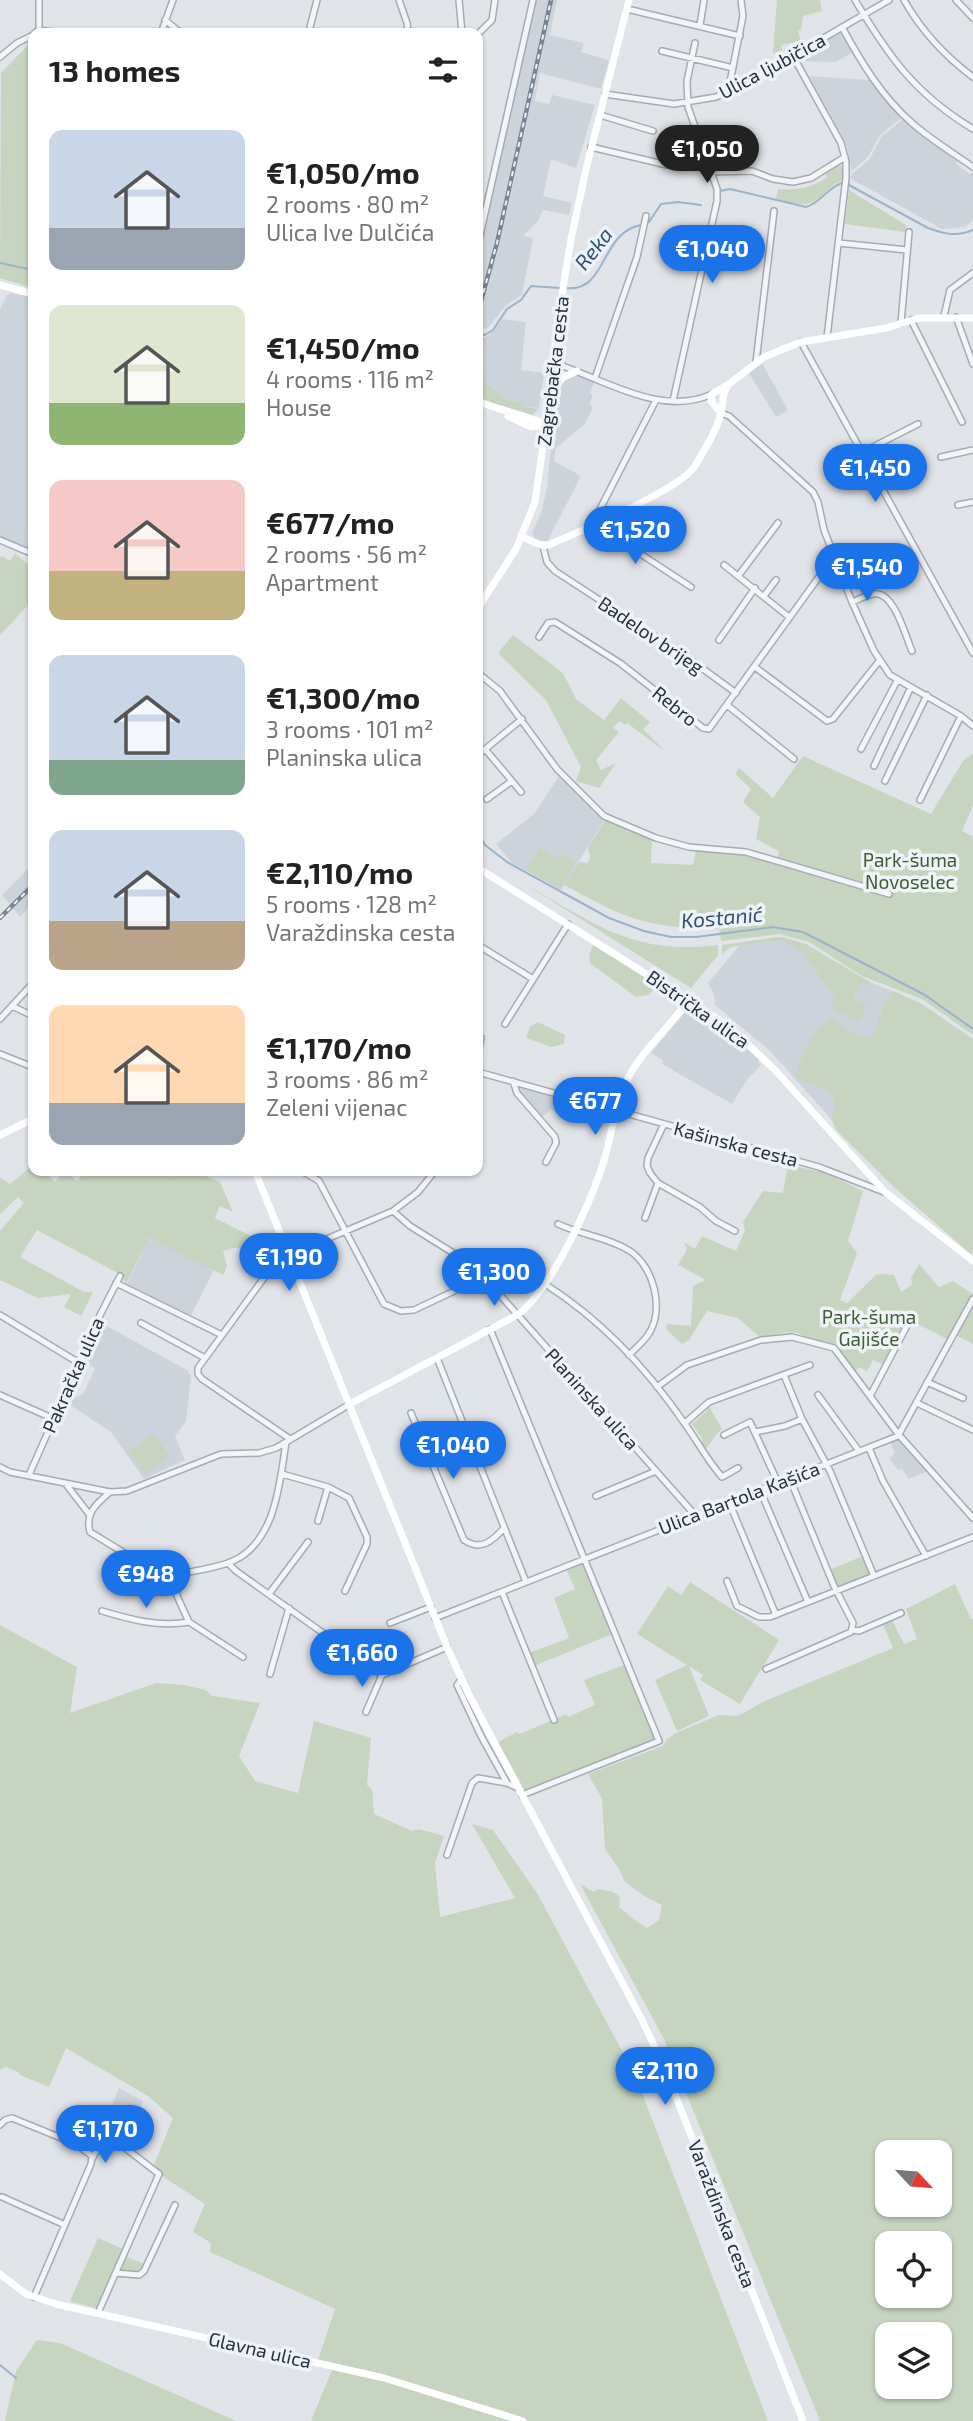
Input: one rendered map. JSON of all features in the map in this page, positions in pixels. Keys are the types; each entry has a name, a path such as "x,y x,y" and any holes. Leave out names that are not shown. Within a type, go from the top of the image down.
{"main road":[{"name":"Zagrebačka cesta","path":"483,600 522,537 535,502 575,217 629,0"},
{"path":"0,296 2,286 28,293"},
{"path":"522,537 544,546 664,491 689,473 697,463 721,413 716,398 729,384 772,352 800,342 883,328 911,320 944,316 973,318"},
{"path":"529,423 539,415 562,378 577,371"},
{"path":"483,403 529,423 547,425"},
{"path":"529,423 544,442"},
{"name":"Bistrička ulica","path":"483,871 690,999 727,1025 756,1049 885,1192"},
{"path":"350,1404 517,1315 532,1302 574,1232 600,1173 624,1088 636,1064 690,999"},
{"path":"0,1135 28,1121"},
{"name":"Varaždinska cesta","path":"257,1176 461,1680 641,2018 665,2069 803,2421"},
{"name":"Kašinska cesta","path":"885,1192 973,1261"},
{"name":"Glavna ulica","path":"0,2274 34,2297 384,2378 523,2421"}],"street":[{"path":"36,28 39,0"},
{"path":"163,28 173,0"},
{"path":"310,27 317,0"},
{"path":"399,0 408,28"},
{"path":"459,0 462,28"},
{"path":"483,29 492,20 495,0"},
{"path":"483,222 533,0"},
{"path":"699,25 704,0"},
{"path":"728,92 744,12 741,0"},
{"path":"855,0 894,61 919,89 947,114 973,129"},
{"name":"Ulica ljubičica","path":"605,94 663,104 688,103 728,92 889,0"},
{"path":"905,0 911,12 943,51 973,76"},
{"path":"956,0 973,18"},
{"path":"627,9 740,36"},
{"path":"165,20 175,28"},
{"path":"842,27 858,56 885,94 911,122 973,167"},
{"path":"0,57 28,37"},
{"path":"673,401 717,201 717,189 688,103 687,81 695,43"},
{"path":"663,51 733,68"},
{"path":"793,56 839,137 845,157 846,178 827,337"},
{"path":"600,115 653,131"},
{"path":"591,147 667,165"},
{"path":"711,172 752,170 773,179 798,181 811,178 845,157"},
{"path":"756,362 774,211"},
{"path":"595,378 636,257 645,221"},
{"path":"901,323 909,232"},
{"path":"839,243 907,250"},
{"path":"944,316 950,289 973,273"},
{"path":"956,317 973,364"},
{"path":"911,320 962,422"},
{"path":"800,342 973,653"},
{"path":"553,359 558,365 656,400 716,398"},
{"path":"656,400 598,513 595,524 691,587"},
{"path":"721,413 729,416 808,486 818,502 824,530 852,602 890,675 927,695 973,726"},
{"path":"861,453 918,424"},
{"path":"941,457 973,450"},
{"path":"958,505 973,502"},
{"path":"739,575 778,523"},
{"path":"1,543 28,552"},
{"name":"Badelov brijeg","path":"544,546 547,562 555,571 684,655 736,693"},
{"name":"Rebro","path":"539,637 548,623 555,622 620,663 705,729 711,728 834,556"},
{"path":"724,565 789,617"},
{"path":"764,596 776,580"},
{"path":"719,640 755,588"},
{"path":"852,602 874,593 883,595 891,602 912,651"},
{"path":"755,667 827,721 833,719 880,660"},
{"path":"483,680 500,691 557,769 604,816 656,838 689,847 746,852 889,894"},
{"path":"861,748 897,681"},
{"path":"874,766 911,687"},
{"path":"885,781 927,695"},
{"path":"727,705 794,759"},
{"path":"920,800 961,716"},
{"path":"521,792 485,749 522,719"},
{"path":"486,799 512,781"},
{"path":"505,1024 568,924"},
{"path":"483,948 533,979"},
{"path":"0,1019 28,988"},
{"path":"12,1006 28,1014"},
{"path":"0,1054 28,1063"},
{"name":"Kašinska cesta","path":"483,1073 830,1170 885,1192"},
{"path":"513,1082 517,1093 555,1137 556,1143 546,1162"},
{"path":"664,1124 648,1158 649,1174 657,1183 735,1231"},
{"path":"310,1176 319,1181 380,1300 396,1310 417,1309 481,1277 489,1283"},
{"path":"288,1440 202,1379 197,1370 273,1264 289,1254 393,1211 418,1192 431,1176"},
{"path":"645,1218 657,1183"},
{"name":"Planinska ulica","path":"393,1211 411,1226 459,1256 470,1254 478,1257 496,1272 489,1283 695,1515"},
{"path":"558,1224 574,1232 603,1239 631,1252 646,1266 655,1290 655,1317 649,1335 629,1355"},
{"name":"Pakračka ulica","path":"29,1475 120,1276"},
{"path":"116,1283 222,1335"},
{"path":"545,1284 608,1332 685,1423 709,1463 722,1477 738,1468"},
{"path":"899,1435 973,1299"},
{"path":"0,1315 79,1363"},
{"path":"870,1396 911,1318"},
{"path":"141,1323 205,1358"},
{"path":"447,1856 472,1783 478,1778 507,1783 520,1792 659,1741 491,1329"},
{"path":"657,1388 687,1365 761,1340 792,1337 836,1349 899,1435 973,1518"},
{"path":"437,1358 526,1582"},
{"path":"685,1423 709,1402 810,1365"},
{"path":"784,1375 874,1576"},
{"path":"927,1382 963,1398"},
{"path":"0,1395 54,1419"},
{"path":"818,1395 859,1451"},
{"path":"917,1403 973,1430"},
{"path":"0,1467 10,1472 110,1492 127,1491 220,1454 259,1453 276,1448 350,1404"},
{"path":"411,1413 464,1540 479,1546 488,1543 504,1528"},
{"path":"755,1432 785,1426 802,1419"},
{"path":"723,1435 750,1422 778,1483"},
{"name":"Ulica Bartola Kašića","path":"435,1618 899,1435"},
{"path":"65,1483 89,1514 90,1532 126,1554 151,1578 172,1575 228,1563 246,1553 257,1541 276,1508 288,1440"},
{"path":"869,1448 883,1481 926,1556"},
{"path":"596,1496 656,1471"},
{"path":"282,1474 328,1487 349,1498 367,1537 366,1550 345,1591"},
{"path":"766,1670 851,1632 853,1623 836,1591 790,1479"},
{"path":"318,1521 328,1487"},
{"path":"760,1490 807,1602"},
{"path":"89,1514 110,1492"},
{"path":"729,1502 776,1615"},
{"path":"727,1580 737,1606 759,1617 776,1615 973,1537"},
{"path":"269,1594 308,1542"},
{"path":"228,1563 382,1675"},
{"path":"172,1575 177,1596 190,1622 243,1657"},
{"path":"502,1591 554,1720"},
{"path":"390,1623 431,1607"},
{"path":"270,1674 289,1608"},
{"path":"102,1611 142,1623 190,1622"},
{"path":"852,1630 859,1631 901,1613"},
{"path":"366,1712 382,1675 447,1647"},
{"name":"Varaždinska cesta","path":"461,1680 457,1685 507,1783"},
{"path":"0,2125 8,2118 18,2120 76,2144 90,2153 92,2159"},
{"path":"34,2297 92,2159 107,2133 159,2172 98,2313"},
{"path":"2,2197 65,2225"},
{"path":"116,2273 139,2275 144,2271 175,2205"}],"shaded area":[{"path":"536,0 557,0 550,35 584,43 581,52 609,60 601,89 540,73 535,101 549,104 552,95 595,105 576,168 551,159 543,196 572,203 569,215 543,210 538,221 523,236 533,238 522,295 506,305 487,329 483,328 483,236"},
{"path":"839,32 844,33 853,52 836,62 799,61 800,54"},
{"path":"809,76 870,80 904,116 880,135 868,157 852,171 846,143"},
{"path":"905,118 957,161 956,164 970,174 973,173 973,220 965,227 942,229 851,179 851,175 869,160 882,136"},
{"path":"11,293 28,296 28,549 0,538 0,309 7,295"},
{"path":"503,319 526,322 521,370 544,373 539,408 520,406 521,402 507,400 483,380 483,337 491,334"},
{"path":"762,363 788,410 776,417 749,373"},
{"path":"574,374 595,380 589,405 593,407 585,424 556,448 554,461 581,476 547,542 541,542 535,539 532,533 541,513 547,488 555,407 560,385"},
{"path":"559,776 604,821 561,890 512,863 496,844 534,814"},
{"path":"28,869 28,909 20,917 2,895"},
{"path":"783,937 806,944 862,979 900,994 832,1120 769,1050 715,1005 714,994 708,983 742,942"},
{"path":"691,1005 720,1022 759,1059 761,1065 746,1081 732,1104 662,1064 663,1060 651,1053"},
{"path":"520,1088 566,1100 561,1117 551,1109 541,1118 519,1091"},
{"path":"149,1238 214,1270 191,1315 127,1284"},
{"path":"101,1323 187,1370 191,1376 186,1421 175,1436 185,1460 144,1479 111,1432 67,1403 71,1396 77,1397 84,1393 95,1368 83,1361"},
{"path":"899,1439 928,1471 909,1479 902,1469 898,1470 889,1458 895,1454 890,1442"},
{"path":"119,2088 143,2101 124,2144 105,2130 114,2110 111,2107"}],"green space":[{"path":"777,0 820,0 822,11 803,16 801,30 798,31 801,41 781,45 782,52 773,53"},
{"path":"28,45 28,286 0,278 1,73"},
{"path":"839,165 843,167 842,181 834,184 813,202 796,204 776,199 778,189 791,190 815,184"},
{"path":"849,190 906,225 905,232 845,224"},
{"path":"483,380 507,400 539,409 531,416 483,400"},
{"path":"15,553 28,565 28,605 0,635 0,558 2,556 10,561"},
{"path":"513,635 563,673 576,699 604,720 621,698 650,722 643,729 666,752 627,723 625,725 619,721 613,728 619,732 596,760 601,770 616,763 599,788 576,781 581,767 546,700 498,653"},
{"name":"Park-šuma Novoselec","path":"973,753 973,805 962,831 973,837 973,1035 922,999 862,976 809,942 780,934 721,941 719,929 643,921 613,910 564,885 579,862 588,863 588,848 606,819 652,838 651,863 693,865 696,851 741,853 776,864 779,851 756,839 760,817 743,802 751,789 735,774 739,768 773,798 803,756 931,814 963,761"},
{"path":"540,848 557,858 561,854 576,862 560,889 526,870"},
{"path":"525,884 616,933 662,946 718,945 718,955 691,988"},
{"path":"777,937 806,944 870,982 869,986 861,983 854,996 855,1000 867,1006 859,1022 831,1007 839,991 834,995 806,958 807,955 780,940 731,947 722,954 722,945"},
{"path":"593,945 658,986 648,995 636,997 590,963 589,956"},
{"path":"893,991 922,1004 973,1039 971,1254 895,1188 837,1131 831,1118 835,1107 833,1096 826,1090 794,1076 809,1043 825,1022 832,1018 863,1037 873,1035 884,1005"},
{"path":"538,1022 565,1035 564,1044 551,1047 526,1038 530,1027"},
{"name":"Park-šuma Gajišće","path":"788,1165 823,1172 863,1191 848,1241 857,1253 840,1300 847,1303 877,1274 894,1275 901,1292 912,1285 911,1278 919,1264 939,1287 953,1281 973,1294 973,1344 951,1333 947,1339 912,1321 912,1316 886,1366 873,1360 867,1371 859,1367 855,1372 839,1348 798,1333 787,1332 761,1338 738,1318 707,1311 689,1340 682,1344 666,1329 667,1324 691,1326 693,1286 706,1280 678,1265 687,1250 684,1242 695,1249 702,1236 736,1251 745,1230 743,1222 763,1191 783,1193"},
{"path":"28,1169 28,1176 49,1176 55,1182 60,1176 71,1176 77,1181 82,1176 206,1176 220,1182 233,1212 220,1206 215,1218 259,1240 251,1255 237,1247 223,1251 227,1266 223,1275 149,1238 126,1284 120,1274 37,1230 20,1257 84,1292 93,1292 81,1316 64,1307 71,1294 38,1298 0,1280 0,1231 24,1203 18,1197 0,1214 0,1177 10,1184"},
{"path":"708,1405 722,1429 703,1451 702,1438 692,1424 708,1410"},
{"path":"154,1434 171,1458 145,1474 129,1451 140,1444 143,1447 141,1443"},
{"path":"863,1556 868,1574 840,1587 836,1586 829,1570"},
{"path":"579,1563 584,1565 612,1634 534,1666 529,1653 569,1638 554,1598 575,1589 566,1569"},
{"path":"690,1582 779,1640 740,1704 700,1680 703,1675 689,1666 709,1716 677,1731 655,1680 687,1665 637,1634 668,1586 681,1595"},
{"path":"955,1584 973,1619 973,2421 820,2421 664,2039 580,1884 594,1892 598,1889 613,1892 620,1897 619,1907 647,1928 659,1920 662,1905 625,1882 605,1849 602,1799 588,1774 663,1746 667,1739 676,1733 719,1715 738,1716 765,1701 893,1648 883,1624 892,1620 904,1644 917,1639 906,1609"},
{"path":"0,1625 77,1667 70,1713 156,1683 183,1685 206,1690 212,1696 260,1703 239,1756 255,1781 298,1793 314,1721 371,1738 367,1785 372,1789 374,1814 412,1831 419,1829 444,1836 435,1863 440,1917 515,1898 472,1824 493,1830 537,1893 635,2075 768,2421 311,2421 332,2370 316,2366 335,2309 210,2252 211,2243 193,2232 205,2204 162,2176 154,2165 173,2118 148,2096 66,2048 49,2087 6,2067 0,2070"},
{"path":"624,1665 656,1739 525,1791 498,1742 517,1732 520,1734 595,1705 584,1680"},
{"path":"98,2238 128,2251 127,2257 149,2266 137,2277 117,2278 102,2310 70,2301"},
{"path":"37,2340 60,2343 236,2421 5,2421 16,2371"}],"waterway":[{"name":"Reka","path":"720,191 730,189 806,207 842,183"},
{"name":"Reka","path":"847,184 928,228 950,234 973,230"},
{"name":"Reka","path":"646,223 661,204 678,202 701,205"},
{"name":"Reka","path":"565,288 579,287 589,281 617,239 627,230 641,225"},
{"name":"Reka","path":"0,263 28,269"},
{"name":"Reka","path":"483,335 493,330 507,309 521,300 531,286 560,288"},
{"name":"Kostanić","path":"483,842 507,862 609,918 644,931 671,937 696,937 773,927 803,932 925,995 973,1029"},
{"path":"0,2365 16,2378"}],"railway":[{"path":"483,294 497,243 551,0"},
{"path":"0,918 28,890"}]}
